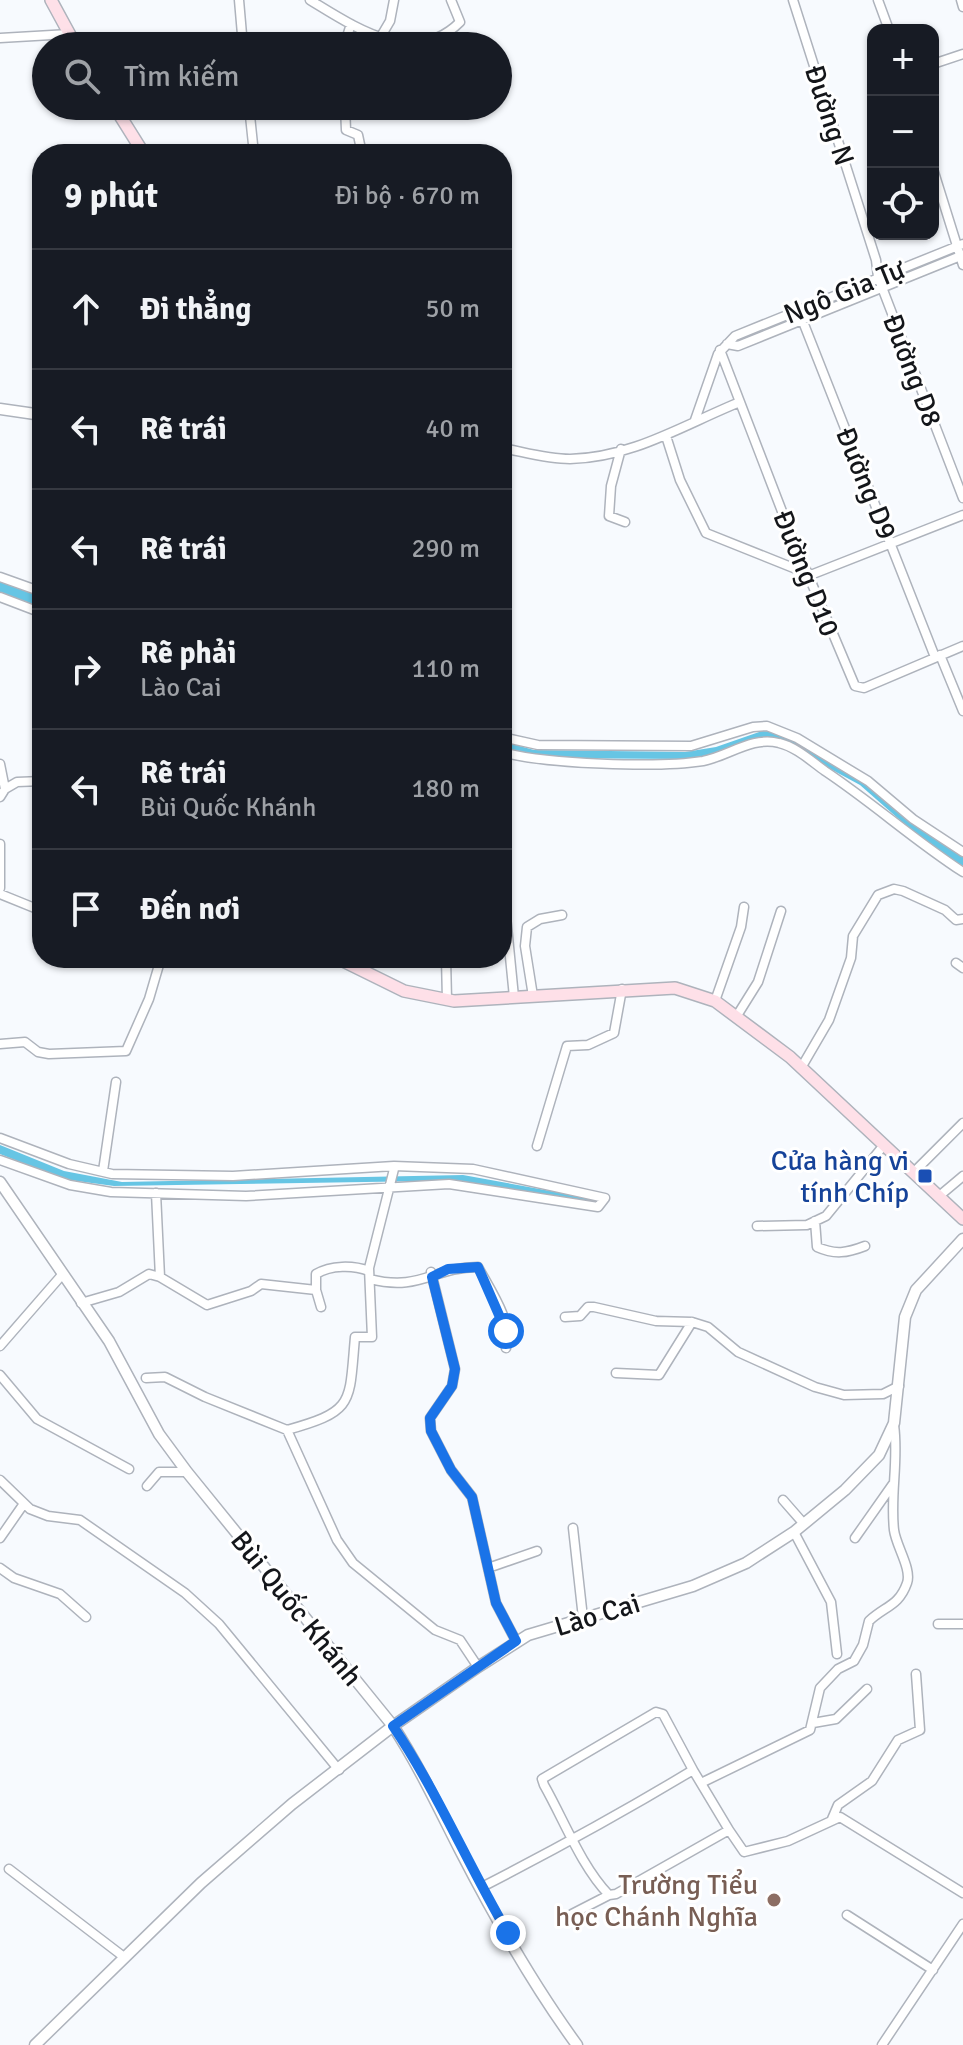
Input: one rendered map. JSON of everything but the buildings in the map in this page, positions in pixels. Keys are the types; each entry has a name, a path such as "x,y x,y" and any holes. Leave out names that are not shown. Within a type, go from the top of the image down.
{"main road":[{"path":"51,0 68,32"},
{"path":"123,120 138,144"},
{"path":"357,968 404,991 447,1000 675,988 715,1001 738,1014 801,1068 963,1219"}],"street":[{"path":"239,0 242,32"},
{"path":"310,0 368,32"},
{"path":"384,32 390,21 394,0"},
{"path":"445,32 460,22 451,0"},
{"name":"Đường N","path":"793,0 882,287"},
{"path":"878,0 887,24"},
{"path":"961,0 963,7"},
{"path":"348,32 351,24"},
{"path":"0,38 32,36"},
{"path":"939,62 963,54"},
{"path":"250,120 253,144"},
{"path":"346,120 346,130 358,135 360,144"},
{"path":"939,186 962,259"},
{"name":"Ngô Gia Tự","path":"724,347 735,336 798,309 960,246"},
{"name":"Ngô Gia Tự","path":"724,347 738,346 882,287 962,259"},
{"name":"Đường D8","path":"882,287 963,498"},
{"name":"Đường D9","path":"798,309 891,544 963,711"},
{"path":"512,450 573,459 621,449 689,427 695,420 724,347"},
{"name":"Đường D10","path":"724,347 740,402 807,575 855,686 864,688 963,646"},
{"path":"695,420 740,402"},
{"path":"0,409 32,414"},
{"path":"666,436 680,480 706,533 807,575 963,515"},
{"path":"621,449 611,486 609,516 625,522"},
{"path":"0,577 32,588"},
{"path":"0,597 32,609"},
{"path":"512,739 538,745 691,746 767,726 797,738 844,767 963,852"},
{"path":"716,737 723,754"},
{"path":"512,754 553,761 704,761 762,741 781,743 836,778 963,872"},
{"path":"0,764 2,793"},
{"path":"836,778 844,767"},
{"path":"2,793 17,782 32,781"},
{"path":"0,844 0,891 32,906"},
{"path":"801,1068 829,1020 851,958 853,936 878,895 894,889 903,891 945,910 956,920 963,919"},
{"path":"715,1001 744,907"},
{"path":"738,1014 758,982 781,911"},
{"path":"533,996 525,946 527,927 540,919 562,915"},
{"path":"0,1044 25,1042 38,1052 49,1054 126,1051 149,999 158,968"},
{"path":"446,968 447,1000"},
{"path":"511,968 514,997"},
{"path":"537,1146 567,1046 588,1045 614,1033 622,989"},
{"path":"103,1171 116,1082"},
{"path":"913,1173 963,1123"},
{"path":"0,1138 69,1164 103,1171 233,1176 394,1166 473,1169 605,1198 598,1207 449,1184 390,1184 246,1196 111,1192 70,1185 0,1160"},
{"path":"757,1226 807,1225 826,1216 884,1145"},
{"path":"146,1378 165,1377 205,1397 287,1430 321,1420 344,1406 351,1379 355,1337 372,1337 370,1275 394,1169"},
{"path":"938,1197 963,1176"},
{"name":"Bùi Quốc Khánh","path":"0,1182 5,1200 109,1341 159,1434 393,1726 420,1767 482,1887 576,2045"},
{"path":"156,1193 160,1277"},
{"path":"815,1221 817,1247 831,1253 848,1253 865,1246"},
{"name":"Lào Cai","path":"35,2045 228,1859 292,1804 393,1726 478,1667 516,1641 693,1586 746,1563 794,1532 868,1469 879,1455 894,1423 905,1317 916,1290 963,1239"},
{"path":"321,1307 316,1274 322,1270 353,1266 399,1284 448,1269 478,1267 503,1321 509,1340 506,1348"},
{"path":"81,1303 119,1292 149,1274 160,1277 207,1305 243,1295 261,1284 316,1290"},
{"path":"432,1275 455,1369 452,1386 430,1418 431,1431 451,1470 472,1497 496,1603 516,1641"},
{"path":"0,1346 61,1276"},
{"path":"565,1317 580,1316 594,1307 656,1321 692,1322 708,1327 738,1352 815,1387 844,1395 883,1394 900,1386"},
{"path":"616,1373 659,1375 692,1322"},
{"path":"0,1375 37,1419 129,1469"},
{"path":"701,1783 808,1732 824,1683 838,1669 854,1661 863,1645 869,1621 899,1601 908,1581 894,1534 894,1484 898,1451 894,1423"},
{"path":"287,1430 337,1540 353,1563 435,1630 460,1640 478,1667"},
{"path":"147,1486 159,1472 187,1472"},
{"path":"0,1480 23,1505 48,1516 80,1520 185,1593 219,1624 339,1770"},
{"path":"855,1538 894,1484"},
{"path":"783,1500 804,1524"},
{"path":"0,1538 23,1505"},
{"path":"573,1528 583,1618"},
{"path":"794,1532 831,1602 837,1654"},
{"path":"488,1568 537,1551"},
{"path":"0,1568 14,1578 60,1594 86,1617"},
{"path":"938,1624 963,1624"},
{"path":"832,1819 838,1805 872,1781 898,1740 920,1730 916,1674"},
{"path":"813,1723 836,1719 867,1689"},
{"path":"609,1895 542,1779 656,1712 663,1714 693,1770 744,1852 788,1841 840,1817 963,1893"},
{"path":"482,1887 693,1770"},
{"path":"572,1914 729,1830"},
{"path":"9,1869 124,1957"},
{"path":"847,1915 933,1970"},
{"path":"882,2045 963,1924"}],"water":[{"path":"0,582 32,593 32,604 0,593"},
{"path":"762,731 786,736 812,747 866,782 963,857 963,866 926,843 860,785 775,739 701,759 532,758 512,751 512,744 534,750 685,752 716,747"},
{"path":"0,1145 64,1171 122,1182 463,1175 600,1200 471,1183 429,1181 114,1186 62,1179 0,1154"}],"place":[{"name":"Cửa hàng vi tính Chíp","path":"925,1176"},
{"name":"Trường Tiểu học Chánh Nghĩa","path":"774,1900"}],"route":[{"path":"506,1331 478,1267 457,1267 432,1277 441,1324 455,1369 452,1386 430,1418 431,1431 451,1470 472,1497 496,1603 516,1641 393,1726 420,1767 462,1852 508,1933"}]}
